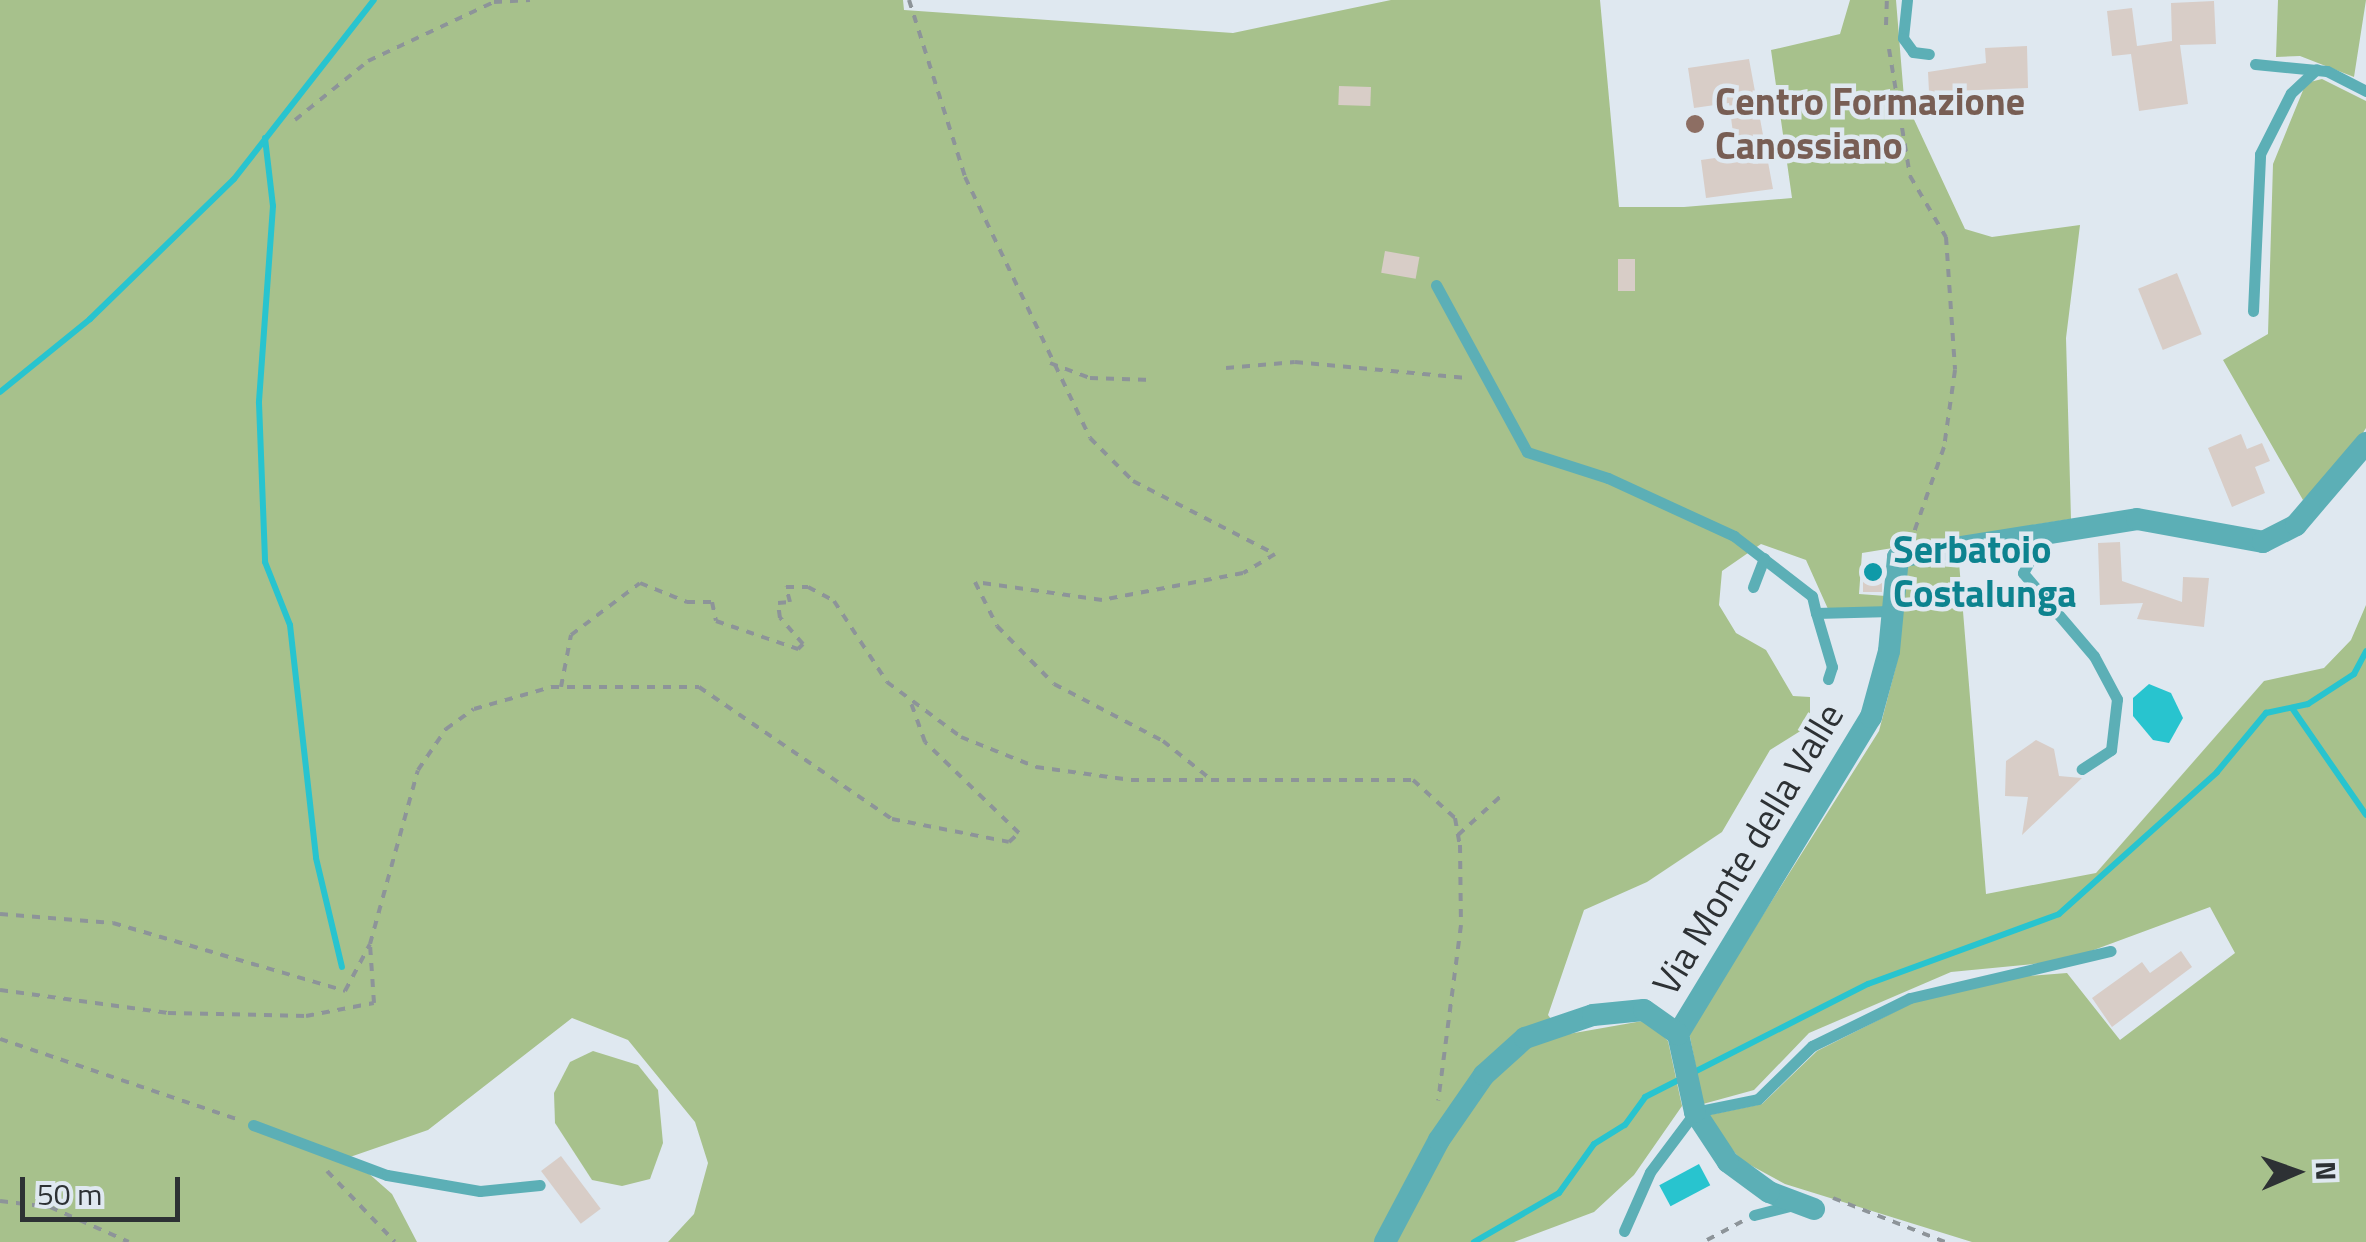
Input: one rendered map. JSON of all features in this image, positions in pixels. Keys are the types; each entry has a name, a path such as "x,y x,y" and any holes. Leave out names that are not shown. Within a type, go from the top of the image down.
{"street":[{"path":"1890,558 2138,519 2263,542 2296,525 2366,443"},
{"name":"Via Monte della Valle","path":"1812,1202 1728,1162 1696,1112 1678,1034 1871,717 1890,651 1890,558"},
{"name":"Via Monte della Valle","path":"1384,1242 1439,1140 1484,1075 1544,1028 1644,1010 1678,1034"}],"lane":[{"path":"1906,0 1904,38 1913,52 1929,54"},
{"path":"2255,64 2317,69 2366,91"},
{"path":"2253,311 2260,154 2291,94 2317,69"},
{"path":"1436,285 1483,380 1527,452 1672,506 1764,558 1812,596 1832,667 1828,679"},
{"path":"2044,536 2023,573 2084,642 2117,699 2111,750 2082,768"},
{"path":"1752,587 1764,558"},
{"path":"1816,613 1891,611"},
{"path":"1624,1231 1650,1172 1696,1112 1758,1099 1812,1046 1910,998 2111,950"},
{"path":"253,1125 387,1175 480,1191 540,1185"},
{"path":"1754,1215 1812,1202"}],"path":[{"path":"295,120 368,61 491,1 530,0"},
{"path":"909,0 965,177 1002,243 1048,362 1090,438 1133,481 1275,554 1244,573 1102,600 975,582 997,626 1054,684 1163,741 1208,777"},
{"path":"1887,0 1910,176 1946,237 1955,370 1922,519 1890,558"},
{"path":"1048,362 1090,378 1152,380"},
{"path":"1226,368 1295,362 1483,380"},
{"path":"561,687 571,634 640,583 688,602 712,602 716,621 798,649 802,644 780,618 778,603 790,602 786,586 808,587 834,601 897,690 961,737 1036,768 1131,780 1413,780 1436,795 1458,835 1461,924 1439,1140"},
{"path":"0,914 113,923 341,992 370,944 404,808 446,728 474,709 561,687 698,687 892,819 1009,842 1019,833 924,742 910,700"},
{"path":"1458,835 1502,796"},
{"path":"0,990 168,1013 306,1016 374,1003 370,944"},
{"path":"0,1039 253,1125"},
{"path":"322,1167 395,1242"},
{"path":"0,1201 50,1207 130,1242"},
{"path":"1812,1202 1945,1242"},
{"path":"1707,1240 1754,1215"}],"green space":[{"path":"0,0 903,0 904,10 1233,33 1391,0 1600,0 1619,207 1684,207 1792,198 1771,50 1840,34 1850,0 1896,0 1904,98 1965,229 1992,237 2080,225 2066,338 2071,519 1862,553 1859,594 1886,596 1885,607 1828,609 1806,560 1761,544 1722,571 1719,605 1736,633 1766,650 1793,696 1810,697 1810,725 1770,750 1722,832 1647,882 1584,910 1548,1015 1563,1035 1648,1020 1668,1041 1682,1106 1634,1175 1594,1212 1514,1242 668,1242 694,1214 708,1163 695,1122 628,1040 572,1018 428,1130 350,1157 392,1194 417,1242 0,1242"},
{"path":"2278,0 2366,0 2354,77 2300,56 2276,57"},
{"path":"2322,79 2366,101 2366,428 2345,462 2303,500 2223,360 2268,334 2273,164 2306,83"},
{"path":"1959,562 1986,894 2096,873 2264,681 2324,668 2351,640 2366,605 2366,1242 1972,1242 1785,1184 1741,1160 1704,1116 1762,1104 1817,1051 1914,1002 2027,976 2067,973 2120,1040 2235,953 2210,907 2064,961 1951,972 1809,1033 1754,1090 1703,1104 1689,1032 1879,731 1896,666 1904,564"},
{"path":"593,1051 638,1065 658,1090 663,1143 650,1179 622,1186 592,1180 555,1123 554,1093 570,1062"}],"water":[{"path":"2149,684 2171,693 2183,718 2169,743 2153,740 2133,716 2133,698"},
{"path":"1699,1164 1710,1185 1671,1206 1659,1185"}],"building":[{"path":"2214,1 2216,44 2180,45 2188,104 2139,111 2131,54 2112,56 2107,11 2132,8 2137,46 2172,41 2171,3"},
{"path":"2027,46 2028,88 1929,92 1928,72 1986,63 1985,48"},
{"path":"1749,59 1773,189 1706,198 1701,160 1736,155 1729,103 1694,108 1688,68"},
{"path":"1339,86 1371,87 1370,106 1338,105"},
{"path":"1385,251 1419,257 1416,279 1381,273"},
{"path":"1618,259 1635,259 1635,291 1618,291"},
{"path":"2177,273 2202,334 2163,350 2138,289"},
{"path":"2241,434 2247,449 2262,443 2270,461 2255,467 2265,493 2232,507 2208,448"},
{"path":"2120,542 2122,581 2182,602 2183,577 2209,578 2204,627 2137,619 2143,603 2100,605 2098,543"},
{"path":"1863,564 1882,564 1882,592 1863,592"},
{"path":"2036,740 2054,749 2059,776 2082,778 2022,835 2028,797 2005,796 2006,761"},
{"path":"2181,951 2192,967 2112,1027 2092,998 2142,962 2150,973"},
{"path":"561,1156 601,1209 581,1224 541,1171"}],"waterway":[{"path":"0,392 90,319 234,179 374,0"},
{"path":"265,138 273,206 259,403 265,562 290,625 316,858 342,967"},
{"path":"1474,1242 1559,1193 1594,1144 1625,1125 1645,1097 1868,984 2059,914 2217,772 2266,713 2308,704 2354,674 2366,651"},
{"path":"2292,708 2366,815"}],"place":[{"name":"Centro Formazione Canossiano","path":"1695,124"},
{"name":"Serbatoio Costalunga","path":"1873,572"}]}
